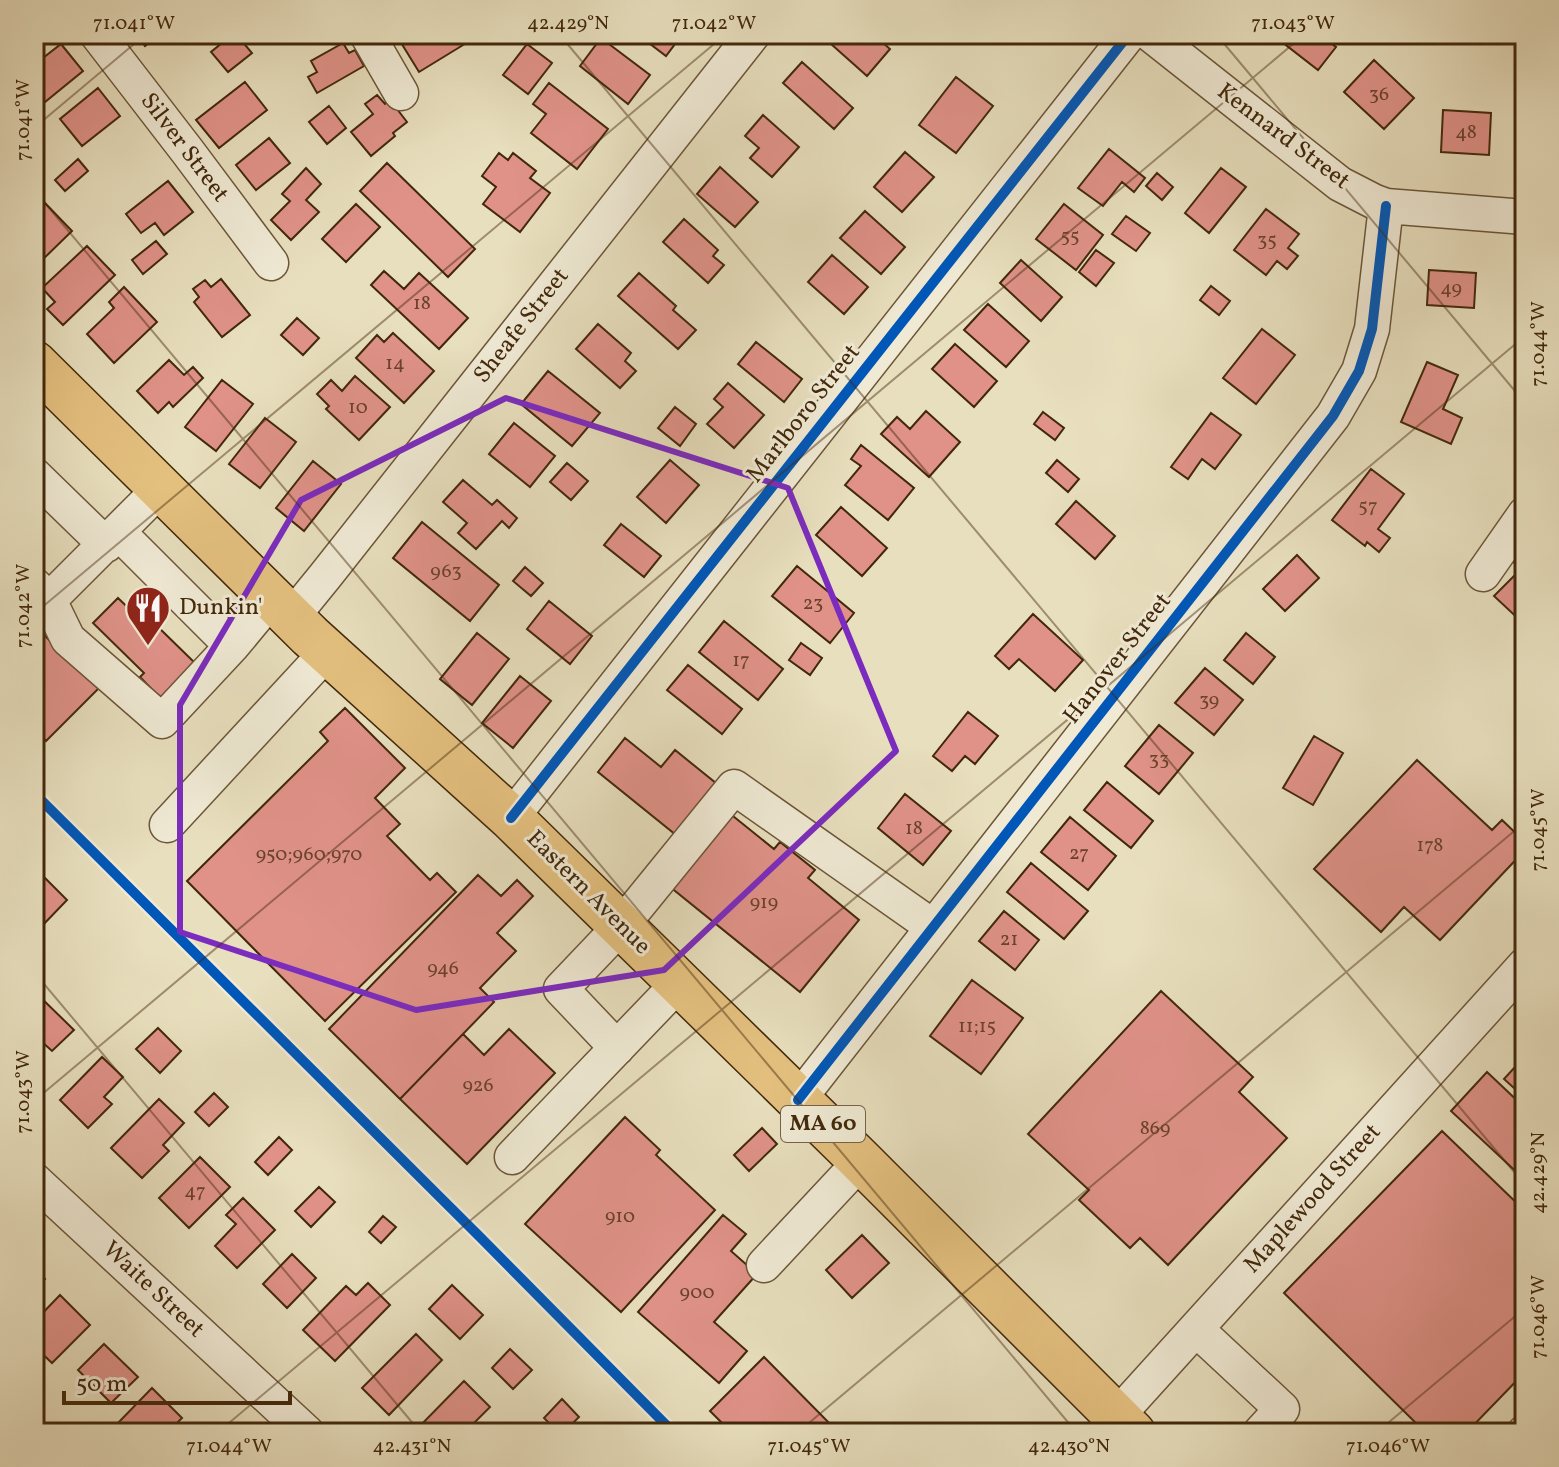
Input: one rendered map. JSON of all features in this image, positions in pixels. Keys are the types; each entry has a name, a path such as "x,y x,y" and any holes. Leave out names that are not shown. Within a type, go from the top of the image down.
{"main road":[{"name":"Eastern Avenue","path":"34,363 281,608 511,818 861,1161 1117,1428"}],"street":[{"name":"Silver Street","path":"97,34 271,263"},
{"path":"367,34 401,93"},
{"name":"Sheafe Street","path":"42,592 68,639 162,721 232,646 326,575 753,34"},
{"name":"Marlboro Street","path":"511,818 1129,34"},
{"name":"Kennard Street","path":"1150,34 1340,184 1364,197 1386,206 1525,217"},
{"name":"Hanover Street","path":"798,1100 1333,416 1359,371 1372,329 1386,206"},
{"path":"34,475 112,539 232,646"},
{"path":"42,592 112,539 160,489"},
{"path":"1483,574 1525,514"},
{"path":"167,825 327,652"},
{"path":"617,1048 561,989 621,926 734,787 933,927"},
{"name":"Maplewood Street","path":"1117,1428 1196,1329 1525,965"},
{"path":"512,1157 679,983"},
{"path":"764,1265 861,1161"},
{"name":"Waite Street","path":"34,1180 307,1433"},
{"path":"1196,1329 1282,1409 1260,1433"}],"highlighted area":[{"path":"506,398 788,488 896,751 664,970 416,1010 180,932 180,705 301,500"}],"building":[{"path":"136,34 160,34 145,46"},
{"path":"233,34 252,53 228,72 211,52"},
{"path":"411,34 463,34 468,42 419,72 400,41"},
{"path":"637,34 678,34 681,36 666,56"},
{"path":"862,34 868,39 873,34 890,49 867,76 822,36"},
{"path":"1289,34 1319,34 1336,47 1318,70 1282,42"},
{"path":"601,38 650,75 628,104 580,66"},
{"path":"343,43 349,53 355,50 364,66 317,93 308,77 317,72 311,61"},
{"path":"61,44 83,71 45,102 34,88 34,65"},
{"path":"527,44 552,63 528,94 503,75"},
{"path":"1374,60 1414,98 1384,129 1344,92"},
{"path":"802,62 853,108 834,129 783,83"},
{"path":"956,77 993,106 956,153 919,125"},
{"path":"245,82 267,110 219,148 196,120"},
{"path":"549,83 608,129 577,169 531,133 546,114 533,104"},
{"path":"98,88 120,116 82,146 60,119"},
{"path":"377,95 385,104 390,100 407,122 371,156 351,132 373,114 365,104"},
{"path":"329,106 346,128 327,144 309,122"},
{"path":"1443,110 1491,113 1489,155 1441,152"},
{"path":"763,115 799,147 772,177 750,158 759,148 745,136"},
{"path":"1523,120 1525,152 1521,152"},
{"path":"269,138 290,163 256,190 236,165"},
{"path":"1109,149 1145,178 1134,192 1122,182 1103,206 1078,188"},
{"path":"905,152 934,177 902,212 874,187"},
{"path":"499,153 508,160 513,153 536,171 530,178 550,193 520,232 483,204 496,187 482,176"},
{"path":"78,159 88,171 65,191 55,180"},
{"path":"387,163 475,249 448,277 360,191"},
{"path":"720,167 758,202 735,227 697,194"},
{"path":"306,168 321,184 306,200 319,212 291,240 271,220 290,201 282,194"},
{"path":"1221,168 1246,187 1209,233 1185,213"},
{"path":"1157,173 1173,187 1162,200 1146,186"},
{"path":"168,181 193,212 164,235 155,223 141,233 126,214"},
{"path":"44,202 72,231 34,268 34,212"},
{"path":"356,204 380,227 346,262 322,239"},
{"path":"1064,204 1103,235 1076,270 1036,239"},
{"path":"1266,209 1299,234 1288,248 1298,256 1287,269 1277,261 1266,275 1234,250"},
{"path":"865,211 905,247 881,274 840,238"},
{"path":"1126,216 1150,233 1136,251 1112,234"},
{"path":"684,219 718,250 713,256 724,265 708,283 663,242"},
{"path":"156,241 167,254 143,274 132,260"},
{"path":"87,246 115,275 63,325 47,309 55,302 42,288"},
{"path":"1096,250 1114,263 1096,286 1079,272"},
{"path":"832,255 868,287 844,314 808,282"},
{"path":"1021,260 1062,297 1041,321 1000,283"},
{"path":"1429,270 1476,273 1474,308 1427,305"},
{"path":"384,271 404,289 419,273 468,318 439,349 371,285"},
{"path":"639,273 676,306 673,310 696,330 678,349 618,296"},
{"path":"221,279 250,315 222,337 194,302 199,297 193,289 205,280 211,287"},
{"path":"1211,286 1230,301 1219,315 1200,300"},
{"path":"124,287 157,322 114,363 87,334 114,308 109,302"},
{"path":"988,304 1029,341 1006,367 964,330"},
{"path":"297,318 319,338 303,355 281,335"},
{"path":"598,324 631,353 625,361 636,371 620,388 576,349"},
{"path":"1262,329 1295,355 1256,404 1223,378"},
{"path":"393,333 434,371 404,403 356,358 377,335 384,342"},
{"path":"756,342 802,379 784,402 738,364"},
{"path":"955,344 997,381 974,407 932,369"},
{"path":"169,360 184,375 193,367 203,378 173,407 169,402 158,413 137,391"},
{"path":"1427,362 1458,375 1443,409 1462,418 1451,444 1401,422"},
{"path":"548,371 600,413 572,446 521,404"},
{"path":"355,376 390,407 359,440 326,409 329,406 317,394 331,380 342,391"},
{"path":"222,380 253,404 216,451 185,427"},
{"path":"728,383 764,415 734,448 707,424 723,407 714,399"},
{"path":"675,407 696,424 680,446 658,428"},
{"path":"926,411 960,442 929,477 881,434 897,417 910,429"},
{"path":"1043,412 1064,428 1055,440 1034,424"},
{"path":"1211,413 1241,435 1215,469 1202,459 1188,479 1171,467"},
{"path":"265,418 296,442 260,488 229,464"},
{"path":"514,423 555,456 530,487 489,454"},
{"path":"861,445 914,488 888,520 845,485 861,466 851,459"},
{"path":"670,460 699,485 666,523 637,497"},
{"path":"1057,460 1079,479 1068,492 1046,473"},
{"path":"313,461 341,484 304,531 276,508"},
{"path":"567,463 588,481 571,500 550,482"},
{"path":"1371,469 1404,494 1378,529 1390,538 1379,552 1367,542 1365,546 1332,520"},
{"path":"463,480 492,505 497,500 517,518 509,528 502,521 476,549 458,533 467,523 443,502"},
{"path":"1076,501 1115,536 1095,559 1056,524"},
{"path":"841,507 887,548 862,576 816,535"},
{"path":"422,522 499,585 470,621 393,558"},
{"path":"621,524 661,556 644,577 604,545"},
{"path":"1525,537 1525,625 1494,596 1521,569 1507,556"},
{"path":"1297,555 1319,578 1285,611 1263,589"},
{"path":"797,566 854,613 830,643 772,596"},
{"path":"525,567 543,583 531,596 513,581"},
{"name":"Dunkin'","path":"118,598 150,629 155,624 196,664 161,699 140,677 144,673 93,623"},
{"path":"549,601 592,636 570,664 527,629"},
{"path":"34,607 52,625 43,634 99,688 46,741 34,729"},
{"path":"1033,614 1083,660 1055,691 1019,659 1009,669 995,656"},
{"path":"724,621 783,669 758,700 699,652"},
{"path":"477,633 509,659 472,705 440,679"},
{"path":"1246,633 1275,657 1253,684 1224,660"},
{"path":"801,643 822,658 810,675 789,660"},
{"path":"688,665 742,709 722,734 667,690"},
{"path":"1205,668 1243,700 1214,735 1175,703"},
{"path":"520,676 551,701 513,748 482,723"},
{"path":"345,708 405,768 375,798 400,824 387,836 430,880 437,873 456,892 325,1021 187,881 328,741 320,732"},
{"path":"968,712 998,736 975,764 965,756 952,771 933,756"},
{"path":"1159,725 1193,753 1159,794 1125,766"},
{"path":"1314,736 1343,753 1313,805 1283,788"},
{"path":"625,738 661,767 675,750 722,788 681,839 598,772"},
{"path":"1417,760 1492,830 1502,820 1525,842 1525,850 1440,940 1404,907 1381,932 1314,869"},
{"path":"1107,782 1153,821 1131,848 1084,810"},
{"path":"905,794 951,831 923,865 878,828"},
{"path":"728,812 774,849 780,842 815,870 808,878 859,920 800,992 669,886"},
{"path":"1070,817 1116,856 1088,890 1041,852"},
{"path":"1031,863 1088,911 1064,939 1007,892"},
{"path":"42,875 67,900 40,928 34,922 34,883"},
{"path":"478,875 501,896 517,880 533,896 497,933 516,951 480,988 494,1002 400,1099 329,1029"},
{"path":"1004,911 1039,940 1015,970 979,941"},
{"path":"972,980 1023,1018 981,1074 930,1036"},
{"path":"34,991 74,1030 52,1051 42,1042 34,1050"},
{"path":"1161,991 1253,1077 1239,1092 1287,1138 1168,1265 1140,1238 1130,1248 1079,1200 1089,1190 1028,1134"},
{"path":"158,1028 181,1051 160,1073 136,1049"},
{"path":"509,1029 555,1073 467,1164 400,1099 463,1034 484,1055"},
{"path":"1525,1056 1525,1098 1504,1079"},
{"path":"102,1057 123,1077 104,1097 112,1104 88,1128 60,1100"},
{"path":"1487,1072 1525,1108 1525,1180 1451,1111"},
{"path":"214,1093 228,1107 209,1126 195,1112"},
{"path":"159,1099 184,1123 163,1145 169,1151 142,1178 111,1148"},
{"path":"625,1117 660,1150 656,1155 715,1210 621,1312 525,1224"},
{"path":"762,1128 777,1144 749,1171 734,1155"},
{"path":"1442,1131 1525,1211 1525,1372 1466,1433 1426,1433 1284,1293"},
{"path":"279,1137 292,1150 268,1175 255,1162"},
{"path":"200,1157 230,1187 189,1228 159,1198"},
{"path":"319,1187 335,1202 311,1227 295,1211"},
{"path":"243,1198 275,1230 237,1268 215,1246 236,1224 226,1215"},
{"path":"723,1215 746,1234 731,1251 757,1274 714,1322 747,1351 719,1383 638,1312"},
{"path":"383,1216 396,1227 381,1243 369,1232"},
{"path":"862,1235 889,1263 852,1298 826,1270"},
{"path":"292,1254 316,1278 287,1308 263,1284"},
{"path":"34,1268 45,1279 34,1290"},
{"path":"368,1283 390,1305 335,1361 303,1330 346,1286 356,1295"},
{"path":"452,1285 483,1315 460,1339 429,1309"},
{"path":"60,1295 90,1325 52,1363 34,1346 34,1322"},
{"path":"416,1334 442,1360 389,1415 362,1388"},
{"path":"104,1344 138,1377 111,1403 78,1370"},
{"path":"510,1349 532,1370 513,1389 492,1368"},
{"path":"764,1357 839,1433 732,1433 710,1411"},
{"path":"464,1381 490,1407 464,1433 413,1433"},
{"path":"152,1388 182,1418 167,1433 124,1433 116,1425"},
{"path":"562,1399 579,1417 563,1433 559,1433 544,1418"}],"cycle path":[{"path":"511,818 1129,34"},
{"path":"798,1100 1333,416 1359,371 1372,329 1386,206"},
{"path":"34,793 674,1433"}],"place":[{"name":"Dunkin'","path":"148,647"}]}
